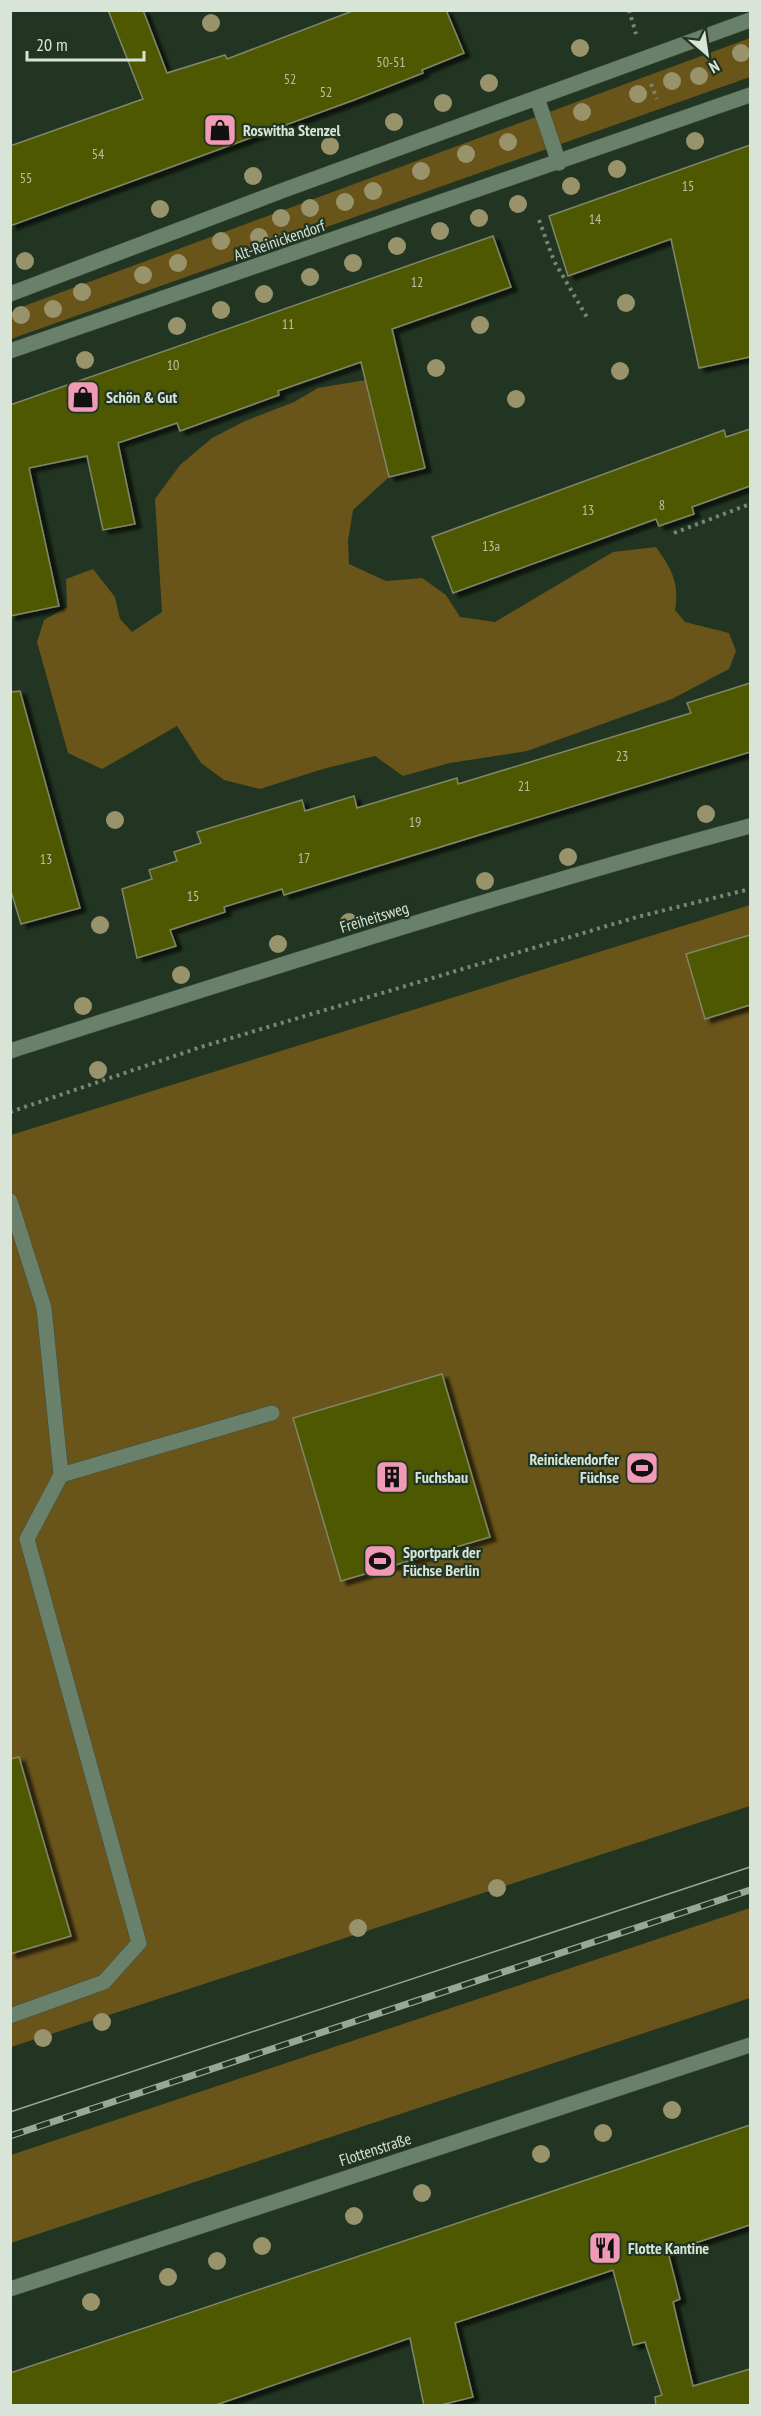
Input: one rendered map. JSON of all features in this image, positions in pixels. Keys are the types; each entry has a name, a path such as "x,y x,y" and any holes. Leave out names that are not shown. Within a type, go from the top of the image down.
{"street":[{"path":"10,294 284,190 750,20"},
{"name":"Alt-Reinickendorf","path":"10,351 560,163 750,95"},
{"path":"537,98 560,163"},
{"name":"Freiheitsweg","path":"10,1051 584,872 750,826"},
{"path":"10,1201 44,1308 61,1476 27,1539 139,1943 104,1982 10,2016"},
{"path":"61,1476 272,1413"},
{"name":"Flottenstraße","path":"10,2289 750,2045"}],"path":[{"path":"644,60 667,125"},
{"path":"539,220 554,261 588,319"},
{"path":"674,533 750,504"},
{"path":"10,1112 201,1047 637,917 750,889"}],"shaded area":[{"path":"750,38 750,77 11,339 10,313 24,306"},
{"path":"366,380 389,477 353,510 348,541 349,564 386,581 422,578 446,595 460,617 495,622 613,552 656,547 673,576 676,592 675,610 685,622 729,633 736,651 729,669 672,699 527,751 450,763 403,776 375,756 323,769 260,789 224,780 201,763 177,726 102,769 68,753 37,642 44,620 67,607 66,579 93,569 115,597 120,619 132,632 162,612 155,499 180,465 212,438 245,421 294,402 318,388"},
{"name":"Sportpark der Füchse Berlin","path":"750,905 750,1806 11,2047 11,1135"},
{"path":"750,1908 750,1998 11,2243 11,2155"}],"building":[{"path":"108,10 143,10 167,73 225,55 227,59 355,10 446,10 464,53 422,70 423,73 354,100 10,226 10,146 143,99"},
{"path":"750,145 750,357 699,368 671,239 568,276 549,216"},
{"path":"493,236 511,287 392,329 425,468 389,477 361,362 278,391 279,395 180,431 177,423 118,443 135,524 103,530 87,456 29,468 59,606 10,616 10,405"},
{"path":"750,429 750,486 692,507 694,514 659,526 656,519 453,593 432,537 724,430 726,437"},
{"path":"750,683 750,752 284,895 282,889 224,907 225,912 170,930 176,946 137,958 122,889 152,879 149,870 177,861 174,852 201,843 197,832 302,800 305,811 354,796 357,808 457,778 458,784 691,713 687,703"},
{"path":"20,691 80,908 21,924 10,888 10,692"},
{"path":"750,935 750,1005 705,1019 686,954"},
{"name":"Fuchsbau","path":"442,1374 490,1537 341,1581 293,1418"},
{"path":"19,1757 71,1936 10,1954 10,1759"},
{"path":"750,2125 750,2225 668,2252 680,2299 673,2302 693,2386 750,2369 750,2406 656,2406 655,2397 662,2395 645,2342 633,2345 613,2270 455,2323 473,2397 437,2406 424,2406 410,2338 213,2406 10,2406 10,2373"}],"tram line":[{"path":"10,2112 750,1867"}],"railway":[{"path":"10,2136 750,1890"}],"place":[{"name":"Roswitha Stenzel","path":"220,130"},
{"name":"Schön & Gut","path":"83,397"},
{"name":"Reinickendorfer Füchse","path":"642,1468"},
{"name":"Fuchsbau","path":"392,1477"},
{"name":"Sportpark der Füchse Berlin","path":"380,1561"},
{"name":"Flotte Kantine","path":"605,2248"}]}
